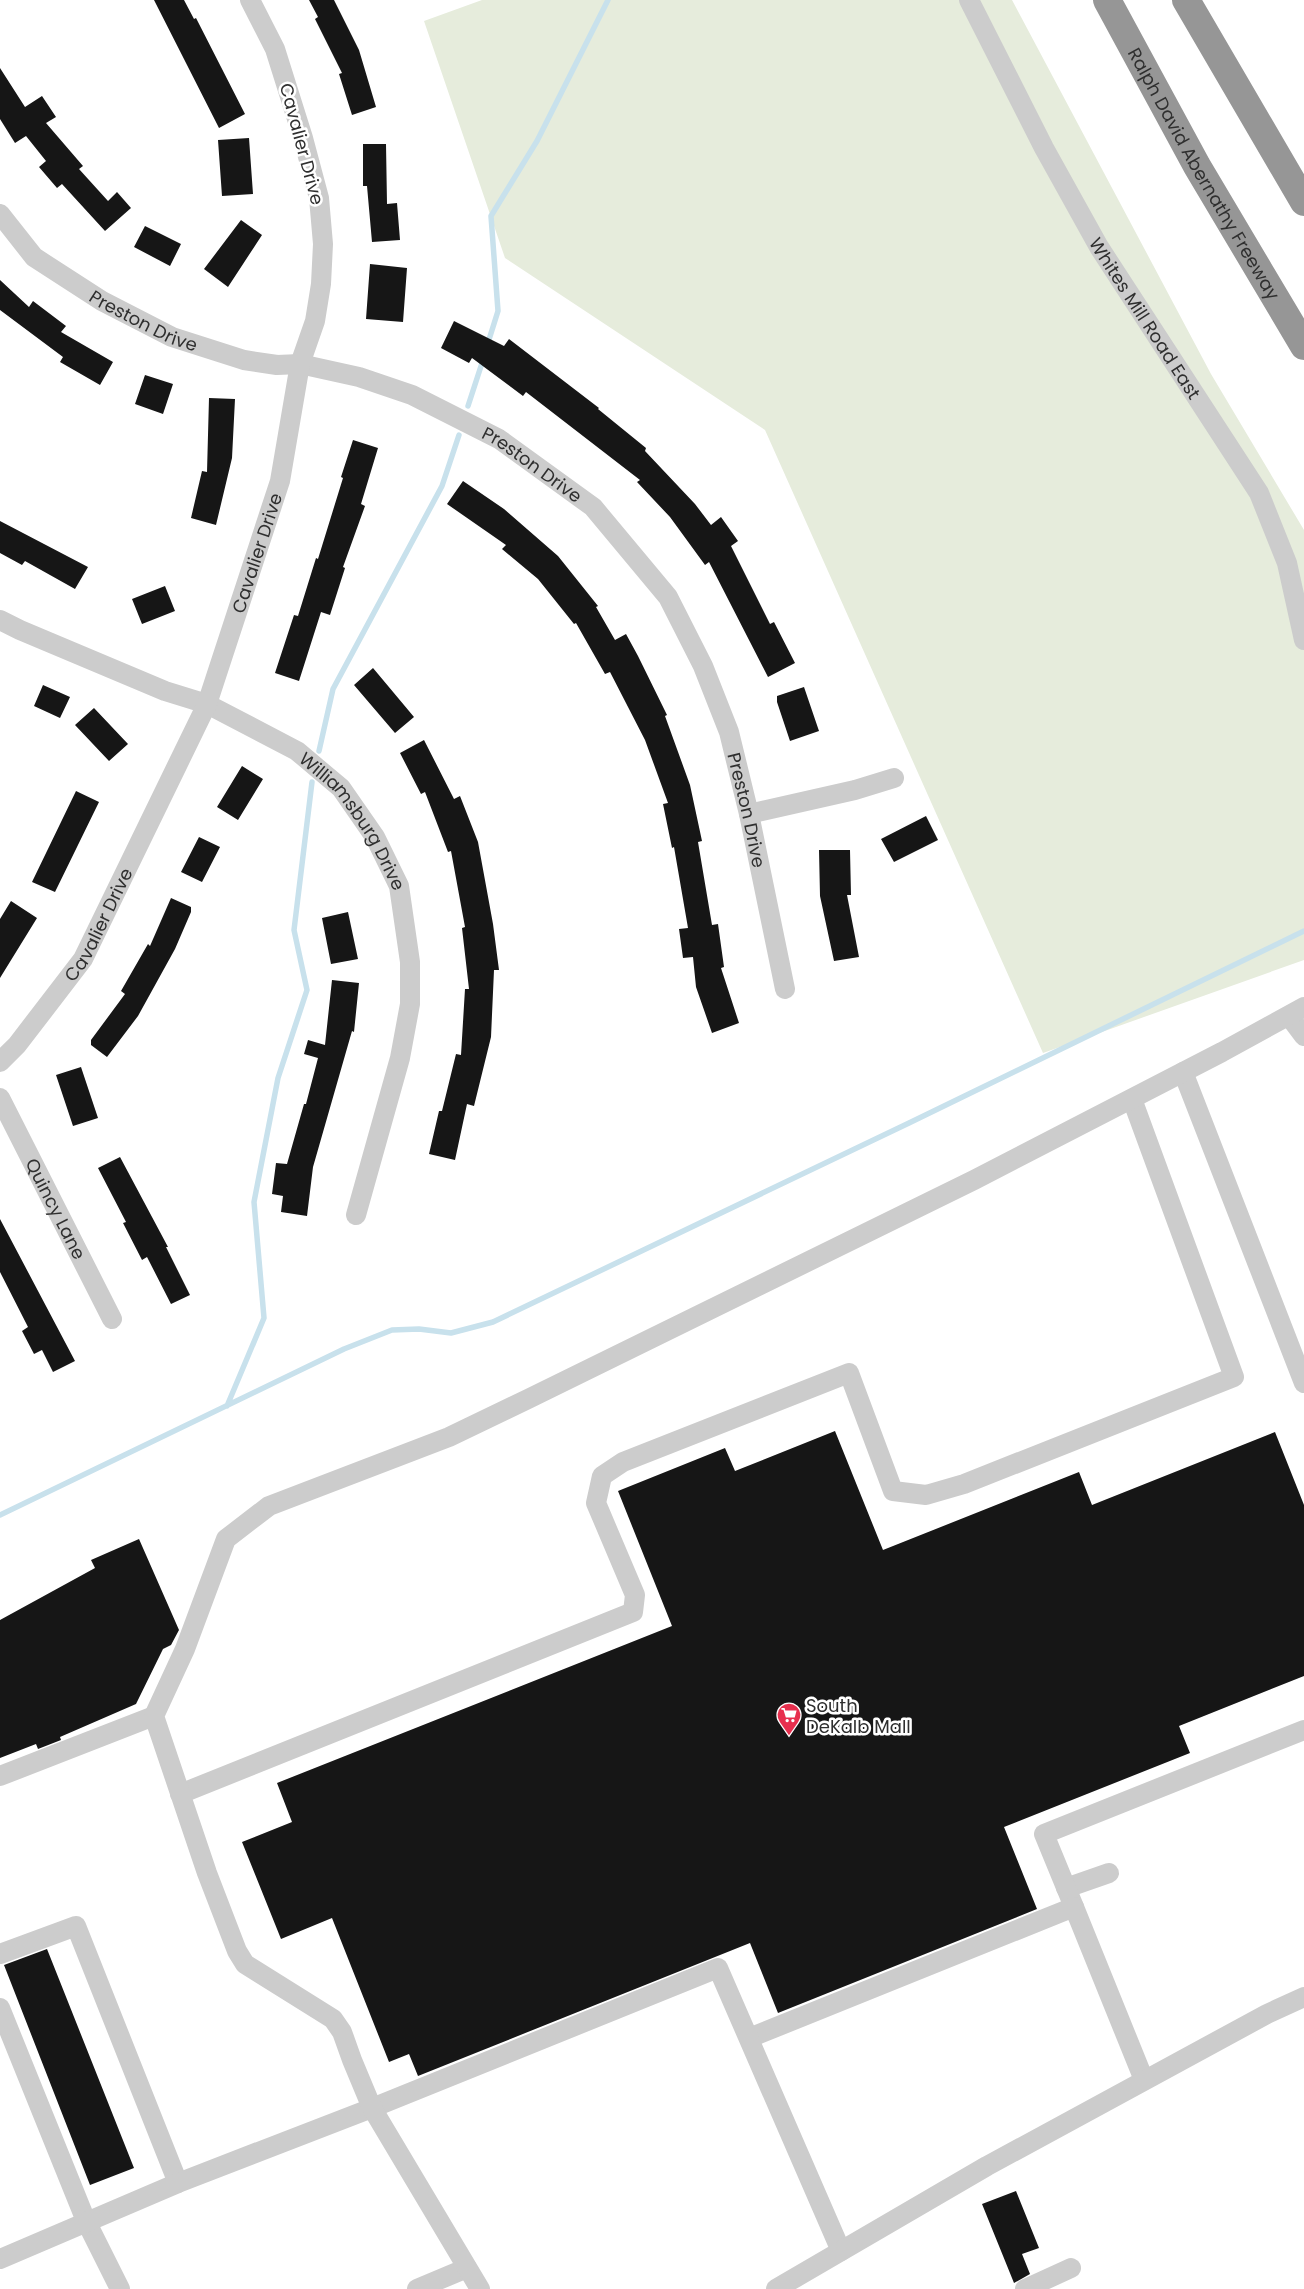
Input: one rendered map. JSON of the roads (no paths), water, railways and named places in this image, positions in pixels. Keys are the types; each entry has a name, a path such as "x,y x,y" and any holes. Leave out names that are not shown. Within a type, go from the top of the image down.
{"highway":[{"name":"Ralph David Abernathy Freeway","path":"1107,0 1197,166 1304,346"},
{"path":"1186,0 1304,202"}],"street":[{"name":"Cavalier Drive","path":"0,1062 16,1045 84,959 207,704 280,481 300,364 315,321 321,284 323,244 319,198 303,138 275,49 250,0"},
{"name":"Whites Mill Road East","path":"969,0 1044,148 1100,247 1258,493 1287,563 1304,640"},
{"name":"Preston Drive","path":"0,214 34,257 102,301 172,337 244,360 277,365 300,364 359,377 412,394 499,439 593,507 668,597 703,666 729,732 749,814 785,989"},
{"name":"Williamsburg Drive","path":"0,620 164,691 207,704 297,751 336,783 375,837 399,886 410,962 410,1004 400,1058 356,1215"},
{"path":"749,814 856,790 894,778"},
{"path":"480,2289 372,2108 342,2032 333,2019 245,1964 237,1951 207,1873 180,1794 154,1716 185,1649 226,1539 269,1506 448,1437 727,1302 1132,1099 1296,1012 1304,1036"},
{"path":"1183,1072 1304,1383"},
{"name":"Quincy Lane","path":"0,1098 112,1319"},
{"path":"180,1794 633,1612 635,1595 596,1503 602,1476 623,1462 739,1416 849,1373 893,1491 926,1495 964,1484 1234,1377 1132,1099"},
{"path":"0,1776 154,1716"},
{"path":"1144,2080 1044,1834 1302,1737"},
{"path":"1066,1888 1109,1873"},
{"path":"749,2038 1074,1907"},
{"path":"0,1954 76,1926 178,2183"},
{"path":"0,2259 178,2183 372,2108 718,1968 841,2251"},
{"path":"776,2289 987,2166 1267,2014 1304,1996"},
{"path":"0,2008 86,2221 120,2289"},
{"path":"417,2289 467,2268"},
{"path":"1025,2289 1071,2268"}],"waterway":[{"path":"487,346 498,311 491,216 537,141 608,0"},
{"path":"468,406 483,360"},
{"path":"319,751 333,689 442,486 459,435"},
{"path":"227,1406 264,1318 254,1202 278,1078 307,990 294,930 312,782"},
{"path":"0,1515 344,1349 392,1330 419,1329 451,1333 493,1322 1304,931"}],"place":[{"name":"South DeKalb Mall","path":"789,1736"}]}
